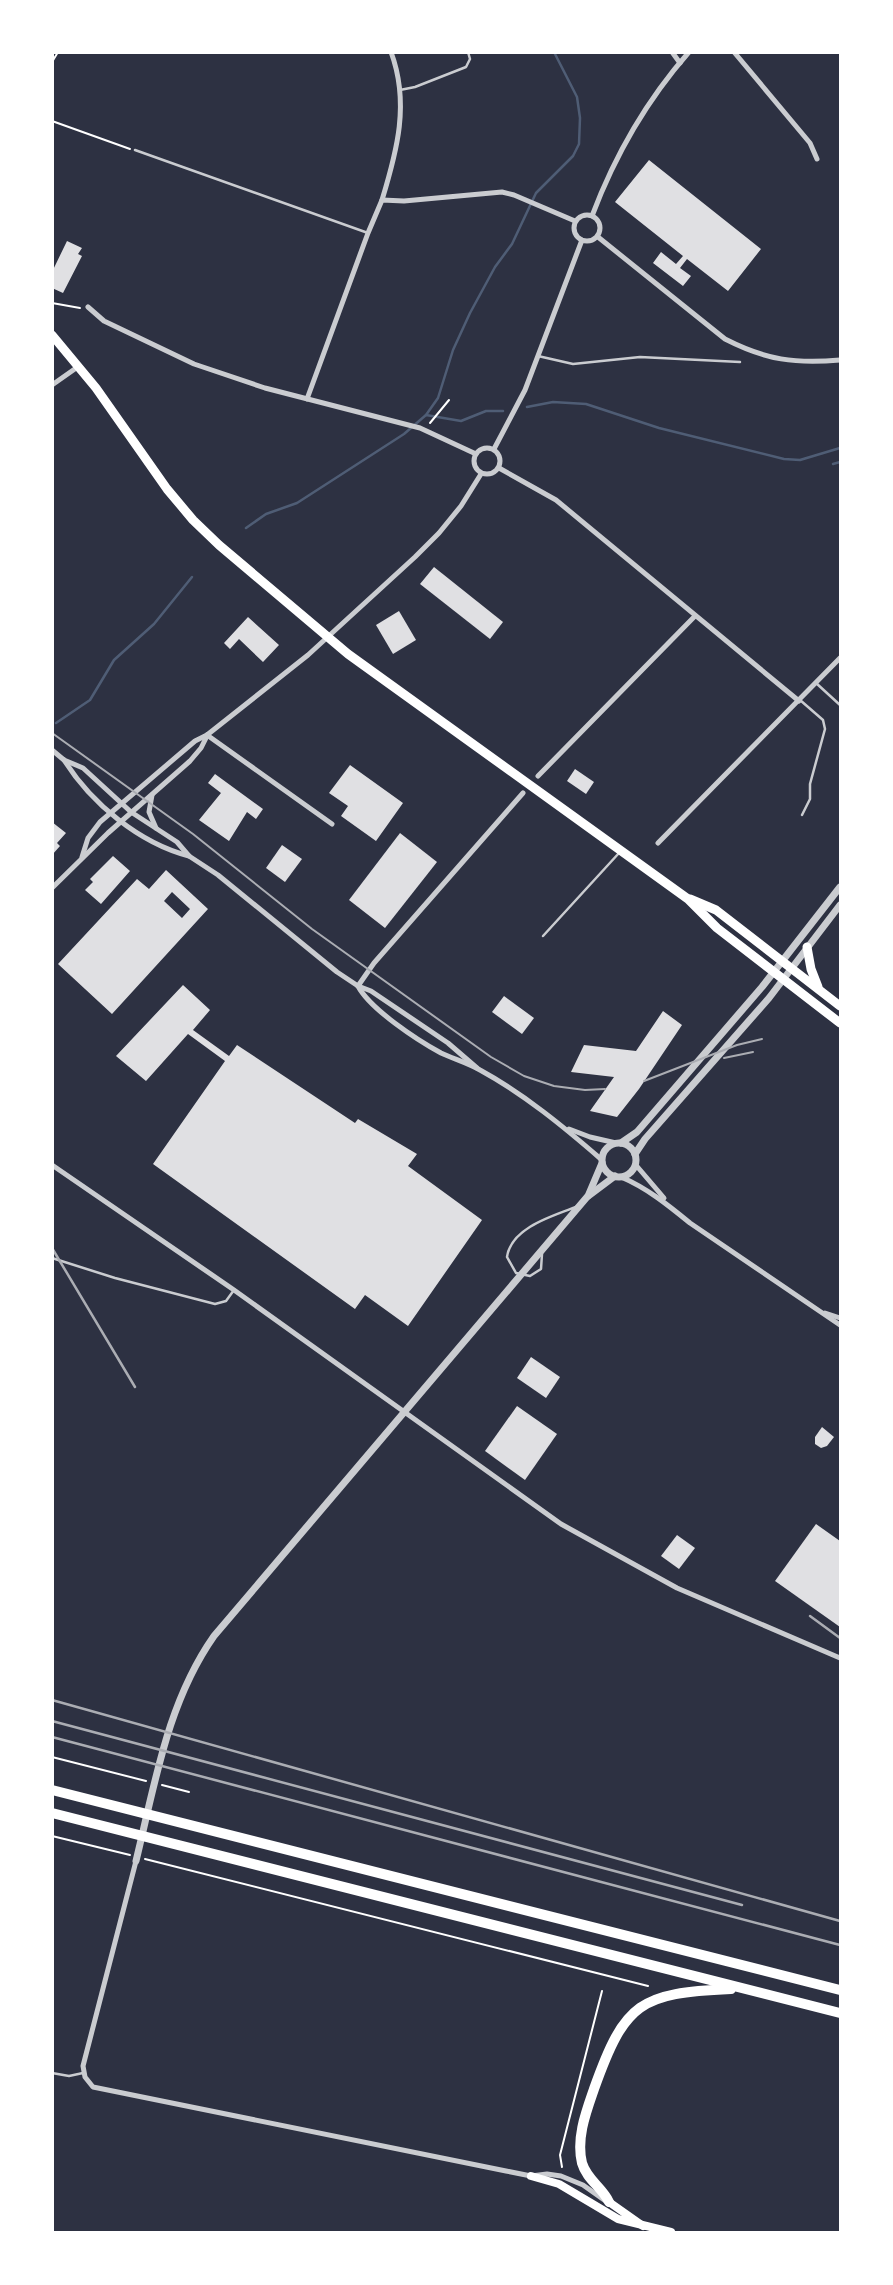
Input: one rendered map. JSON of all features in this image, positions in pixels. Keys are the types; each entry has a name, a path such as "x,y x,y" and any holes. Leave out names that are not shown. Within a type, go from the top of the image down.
{"highway":[{"path":"52,1790 841,1990"},
{"path":"52,1813 841,2013"},
{"path":"609,2202 585,2171 581,2159 581,2138 587,2111 617,2034 633,2014 664,1995 744,1988"}],"main road":[{"path":"52,335 79,366 147,462 193,520 226,551 327,637 688,899 717,928 841,1023"},
{"path":"688,899 716,910 841,1006"},
{"path":"807,947 811,969 819,989"},
{"path":"531,2176 559,2184 618,2219 671,2232"},
{"path":"609,2202 643,2226"}],"street":[{"path":"307,399 395,160 401,121 400,90 391,52"},
{"path":"672,52 680,63"},
{"path":"592,216 631,130 689,52"},
{"path":"734,52 810,143 817,159"},
{"path":"382,200 404,201 502,192 575,221"},
{"path":"575,221 585,215 592,216 600,225 598,237"},
{"path":"575,221 574,232 582,240 590,241 598,237"},
{"path":"598,237 725,339 749,351 779,360 841,360"},
{"path":"494,449 519,404 582,240"},
{"path":"88,307 104,321 194,364 239,380 411,425 476,454"},
{"path":"52,385 79,366"},
{"path":"481,474 475,467 476,454 482,449 494,449"},
{"path":"481,474 493,473 499,468 500,459 494,449"},
{"path":"499,468 556,500 799,701"},
{"path":"82,857 88,838 111,812 195,741 207,735 292,668 439,533 461,506 481,474"},
{"path":"538,776 695,615"},
{"path":"658,843 841,658"},
{"path":"52,888 131,811 190,761 207,735"},
{"path":"207,735 332,824"},
{"path":"52,750 64,760 80,782 121,821 169,851 189,856"},
{"path":"64,760 83,768 131,811 177,842 189,856 218,875 358,986 371,991 448,1043 477,1068 563,1127 602,1162 605,1169 641,1186 818,1311 838,1320"},
{"path":"154,792 149,802 149,811 157,830"},
{"path":"358,986 377,960 523,793"},
{"path":"587,1197 618,1177 630,1173 635,1164 635,1154 645,1139 783,979 787,964 841,887"},
{"path":"609,2202 602,2201 583,2185 554,2174 531,2176 93,2087 87,2082 83,2066 172,1720 187,1680 202,1653 231,1615 580,1206 587,1197 607,1147 637,1132 774,972 807,947 841,905"},
{"path":"358,986 370,1004 424,1042 477,1068"},
{"path":"698,1078 701,1069 699,1060"},
{"path":"563,1127 590,1137 629,1146 635,1154"},
{"path":"635,1164 668,1204"},
{"path":"52,1165 234,1290 561,1524 677,1588 841,1658"}],"lane":[{"path":"400,90 415,87 466,67 470,59 468,52"},
{"path":"135,150 368,233"},
{"path":"538,356 573,364 640,357 740,362"},
{"path":"816,683 841,705"},
{"path":"799,701 823,720 825,729 810,784 810,799 802,815"},
{"path":"542,936 621,851"},
{"path":"520,1275 510,1265 507,1257 508,1250 517,1236 557,1214 580,1206"},
{"path":"52,1258 215,1304 226,1301 234,1290"},
{"path":"52,2073 69,2076 83,2073"}],"path":[{"path":"52,62 58,52"},
{"path":"52,121 135,150"},
{"path":"52,303 78,309 88,307"},
{"path":"431,421 449,400"},
{"path":"52,1757 149,1782"},
{"path":"162,1785 189,1792"},
{"path":"52,1836 648,1986"},
{"path":"566,2178 559,2160 602,1991"}],"building":[{"path":"649,160 761,249 728,291 687,259 680,268 691,276 683,286 653,263 661,252 676,264 683,256 615,202"},
{"path":"67,241 82,248 78,254 82,256 63,293 52,288 52,272"},
{"path":"434,567 503,622 490,639 420,584"},
{"path":"399,611 416,640 393,654 376,625"},
{"path":"248,617 279,645 263,662 239,639 230,649 224,643"},
{"path":"350,765 403,803 376,841 341,816 348,806 329,793"},
{"path":"575,769 594,782 586,794 567,781"},
{"path":"215,774 263,809 256,819 247,812 229,841 199,820 221,793 208,783"},
{"path":"52,822 66,833 57,843 60,846 52,855"},
{"path":"400,833 437,862 385,928 349,900"},
{"path":"282,845 302,859 285,882 266,868"},
{"path":"113,856 130,871 101,904 85,890 93,882 90,879"},
{"path":"166,870 208,909 112,1014 58,964 137,879 149,889","holes":["172,892 190,909 182,918 164,901"]},
{"path":"183,985 210,1010 193,1030 229,1056 237,1045 355,1123 358,1119 417,1154 408,1166 482,1220 408,1326 365,1295 355,1309 153,1164 225,1061 188,1034 146,1081 116,1056"},
{"path":"504,996 534,1018 522,1034 492,1012"},
{"path":"663,1011 682,1025 639,1089 617,1117 590,1111 614,1077 571,1072 584,1045 636,1051"},
{"path":"531,1357 560,1377 546,1398 517,1378"},
{"path":"517,1406 557,1434 525,1480 485,1451"},
{"path":"822,1427 834,1437 827,1446 821,1448 815,1444 815,1437"},
{"path":"816,1524 840,1541 840,1627 775,1581"},
{"path":"677,1535 695,1548 679,1569 661,1556"}],"waterway":[{"path":"426,415 438,398 453,350 470,313 495,267 512,244 536,193 573,156 579,144 580,118 577,97 554,52"},
{"path":"527,407 553,402 586,404 659,428 784,459 800,460 840,448"},
{"path":"246,528 266,514 297,503 404,434 426,415 461,421 486,411 503,411"},
{"path":"833,464 840,462"},
{"path":"56,723 90,700 114,660 154,624 192,577"}],"tram line":[{"path":"52,733 193,834 312,929 491,1057 524,1076 554,1086 585,1090 605,1089"},
{"path":"644,1081 737,1045 762,1039"},
{"path":"724,1058 753,1052"}],"railway":[{"path":"52,1248 135,1387"},
{"path":"810,1616 840,1638"},
{"path":"52,1700 840,1921"},
{"path":"52,1721 742,1905"},
{"path":"52,1737 840,1945"}]}
